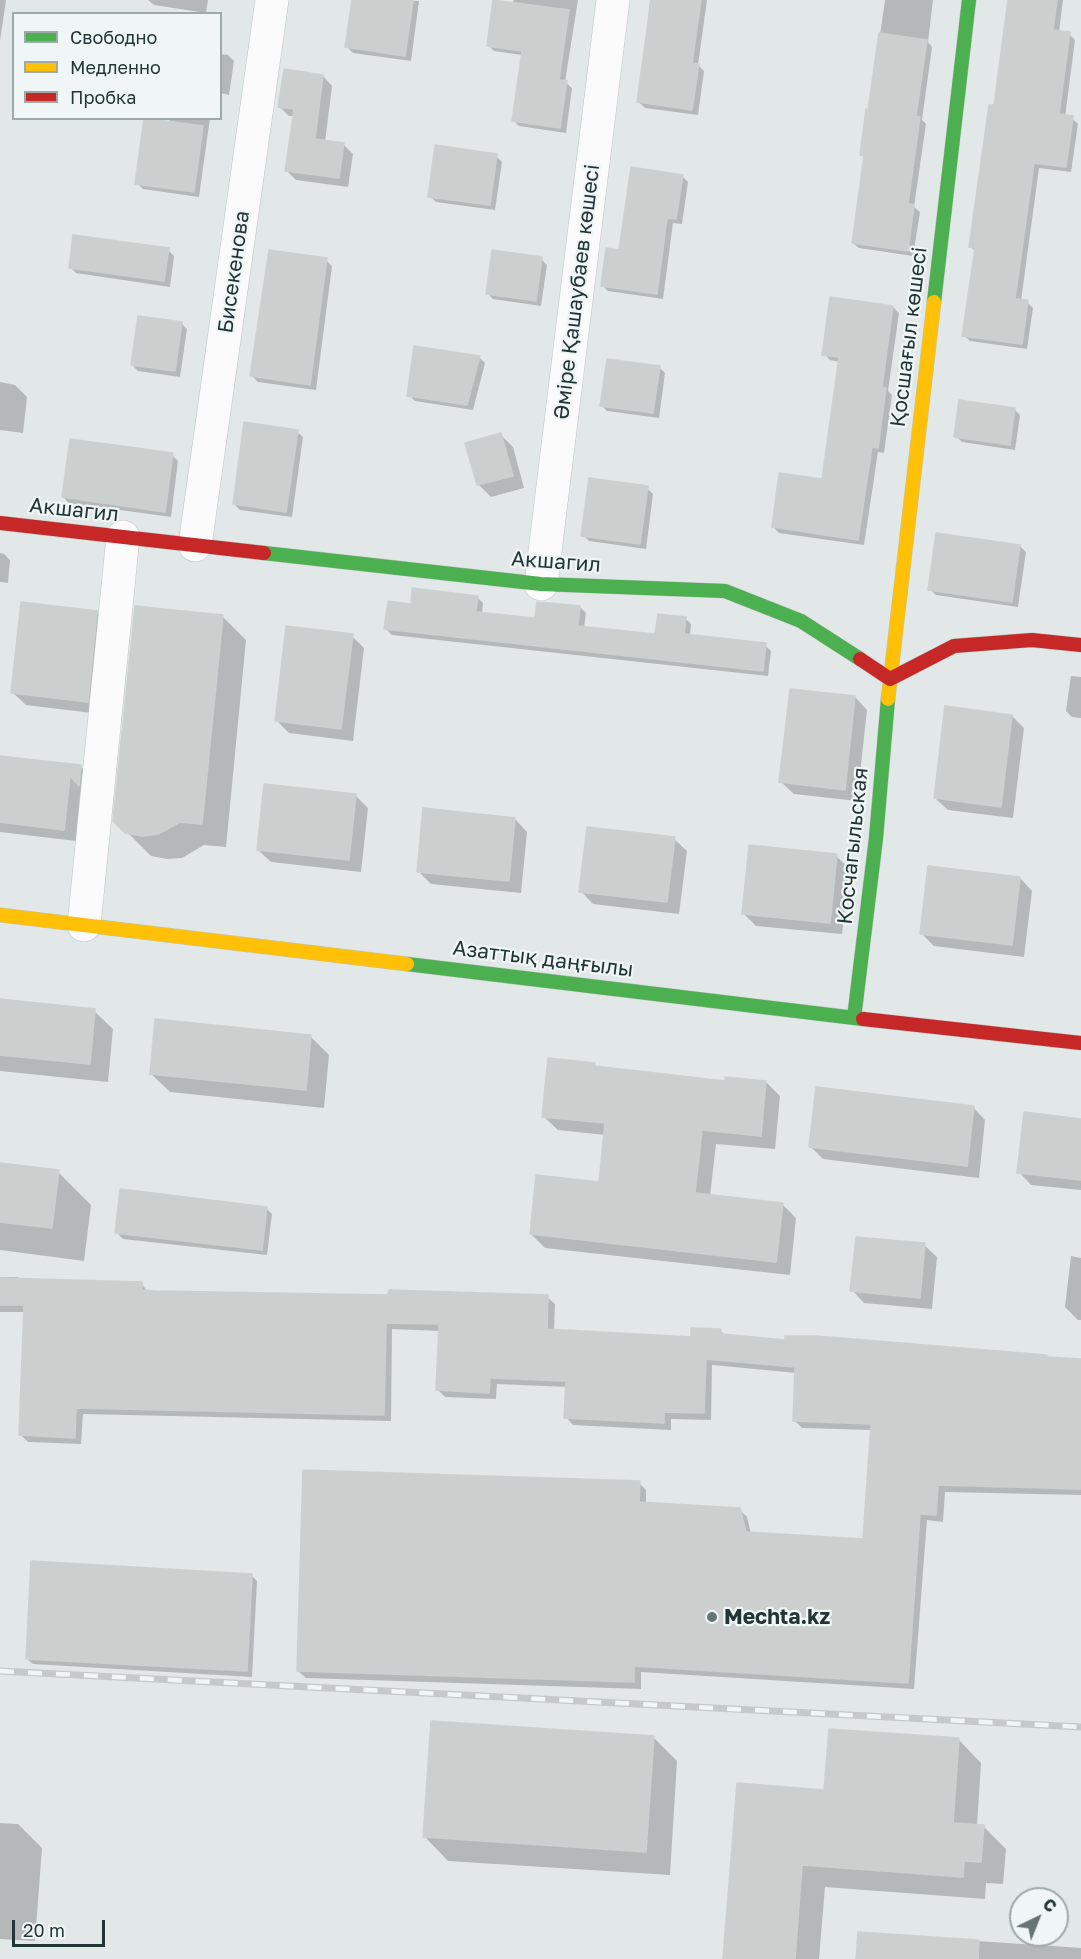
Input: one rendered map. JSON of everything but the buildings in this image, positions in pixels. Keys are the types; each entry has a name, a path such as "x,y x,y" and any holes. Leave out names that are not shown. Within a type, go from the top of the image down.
{"street":[{"name":"Бисекенова","path":"195,545 272,0"},
{"name":"Әміре Қашаубаев көшесі","path":"541,585 613,0"},
{"name":"Қосшағыл көшесі","path":"891,679 969,0"},
{"name":"Акшагил","path":"0,523 541,585 725,591 801,621 891,679"},
{"path":"84,925 123,537"},
{"path":"891,679 954,646 1032,640 1081,645"},
{"name":"Косчагыльская","path":"854,1018 876,838 891,679"},
{"name":"Азаттық даңғылы","path":"0,915 854,1018 1081,1043"}],"railway":[{"path":"0,1671 1081,1727"}],"traffic: fast":[{"path":"934,302 969,0"},
{"path":"264,553 541,584 725,591 801,621 860,659"},
{"path":"854,1018 876,838 888,699"},
{"path":"407,964 863,1019"}],"traffic: slow":[{"path":"888,699 934,302"},
{"path":"0,915 407,964"}],"traffic: jam":[{"path":"0,523 264,553"},
{"path":"860,659 890,679 954,646 1032,640 1081,645"},
{"path":"863,1019 1081,1043"}],"place":[{"name":"Mechta.kz","path":"712,1617"}]}
